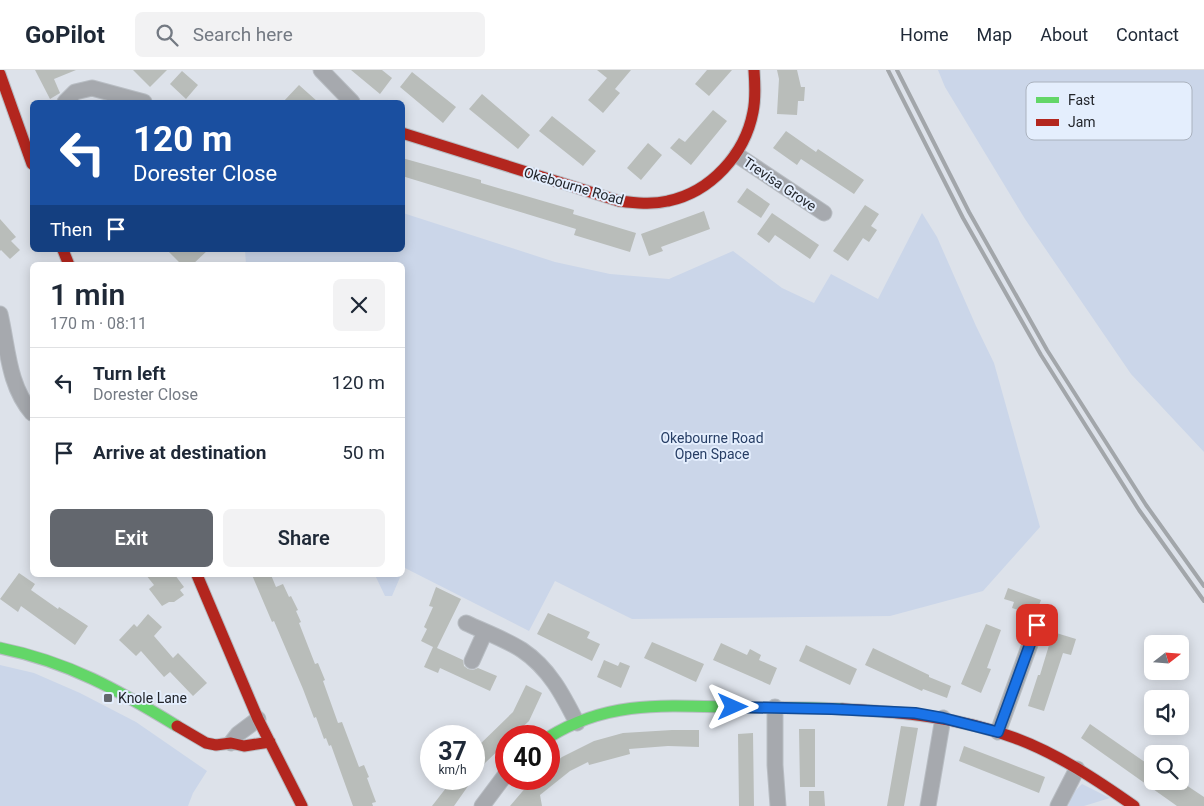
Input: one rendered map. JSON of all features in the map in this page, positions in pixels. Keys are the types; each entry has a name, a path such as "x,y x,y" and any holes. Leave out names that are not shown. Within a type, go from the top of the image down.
{"street":[{"path":"321,70 347,100"},
{"name":"Okebourne Road","path":"405,134 619,201 639,204 675,199 693,192 709,182 737,155 745,139 756,104 754,70"},
{"path":"0,74 28,136 30,150"},
{"path":"67,100 75,92 92,88 137,100"},
{"name":"Trevisa Grove","path":"737,155 824,213"},
{"path":"0,314 11,373 17,390 30,410"},
{"path":"198,577 258,719 302,806"},
{"path":"466,623 523,651 538,662 557,686 577,723"},
{"path":"998,732 1037,625"},
{"path":"472,661 485,632"},
{"path":"0,648 20,651 66,666 116,690 206,743 216,745 237,740"},
{"path":"560,732 597,715 622,708 645,706 775,707 888,711 943,718 998,732 1044,750 1077,768 1134,806"},
{"path":"775,707 775,765 778,806"},
{"path":"928,806 943,718"},
{"path":"237,740 238,734 258,719"},
{"path":"237,740 244,746 270,742"},
{"path":"1058,806 1077,768"},
{"path":"482,806 495,789"}],"green space":[{"path":"938,70 1204,70 1204,452 1131,374 1025,219 945,87"},
{"name":"Okebourne Road Open Space","path":"922,213 937,237 994,363 1040,527 983,591 890,616 632,619 555,581 529,631 405,568 405,262 246,262 245,252 405,252 405,214 555,262 610,274 669,279 733,251 782,288 814,303 831,274 878,299"},
{"path":"376,577 400,577 392,596 385,596"},
{"path":"0,665 34,673 80,693 136,722 207,771 193,793 188,806 0,806"},
{"path":"1082,784 1110,798 1084,806 1068,806 1072,794"}],"building":[{"path":"35,70 76,70 54,79 60,93 50,99"},
{"path":"133,70 167,70 150,87"},
{"path":"351,70 382,70 392,78 380,94"},
{"path":"597,70 631,70 615,89 620,93 603,113 588,100 607,78"},
{"path":"707,70 732,70 709,96 695,84"},
{"path":"777,70 797,70 801,87 805,87 804,101 798,101 797,115 777,114 779,79"},
{"path":"182,71 198,85 186,99 170,84"},
{"path":"412,72 456,107 443,123 400,87"},
{"path":"299,85 316,100 285,100"},
{"path":"482,94 530,135 518,149 469,109"},
{"path":"713,110 727,121 691,165 670,148 679,138 685,142"},
{"path":"552,116 596,151 583,166 539,131"},
{"path":"786,131 816,152 818,149 864,180 854,194 801,159 797,165 773,148"},
{"path":"648,143 662,155 641,180 627,168"},
{"path":"405,159 481,180 481,183 574,210 573,214 636,233 630,252 574,235 576,229 405,177"},
{"path":"747,188 770,204 761,218 737,202"},
{"path":"865,205 879,214 871,226 877,230 869,242 863,238 848,261 833,251"},
{"path":"704,211 710,229 661,247 663,251 649,256 641,234"},
{"path":"772,213 819,245 810,259 775,235 769,243 757,234"},
{"path":"0,219 16,237 11,241 20,250 10,259 0,251"},
{"path":"169,252 206,252 195,262 179,262"},
{"path":"19,573 35,584 31,590 58,609 59,607 88,626 75,645 21,606 18,612 0,599"},
{"path":"148,577 176,577 184,587 180,590 184,595 174,602 169,602 162,606 149,589 154,585"},
{"path":"253,577 272,577 276,587 283,584 289,597 291,596 298,610 296,611 301,622 299,623 315,664 318,663 325,680 323,681 338,723 342,722 359,767 364,765 369,777 367,778 376,802 372,803 373,806 353,806 331,745 329,746 326,738 324,739 274,621 272,622"},
{"path":"436,587 461,599 437,648 463,660 464,666 468,669 478,668 497,676 490,691 440,668 438,673 424,667 433,647 421,641 427,629 424,627 433,607 429,606"},
{"path":"1008,588 1041,600 1035,616 1012,608 1014,602 1004,599"},
{"path":"548,613 590,632 587,638 600,644 592,661 537,634"},
{"path":"148,614 162,627 154,636 173,658 178,653 207,683 193,696 170,672 164,677 141,651 136,656 119,640 134,624 137,627"},
{"path":"986,624 1001,630 987,668 991,669 981,693 961,684"},
{"path":"1053,632 1076,639 1071,655 1063,653 1044,711 1028,706"},
{"path":"652,642 704,664 696,682 644,658"},
{"path":"721,643 747,655 750,649 761,655 759,660 777,668 770,685 713,660"},
{"path":"806,645 857,669 850,685 799,661"},
{"path":"873,648 929,675 929,677 951,686 947,698 923,689 922,691 865,665"},
{"path":"604,660 618,666 620,662 630,666 621,688 597,677"},
{"path":"526,685 542,693 529,721 525,725 500,725 513,712"},
{"path":"1090,724 1144,761 1144,783 1081,738"},
{"path":"901,726 918,728 904,806 887,806"},
{"path":"799,729 815,729 815,787 800,787"},
{"path":"495,730 495,753 485,763 485,739"},
{"path":"699,730 699,747 668,746 629,749 630,754 589,765 588,762 570,771 560,779 560,759 562,757 594,741 623,733"},
{"path":"753,733 754,806 739,806 738,734"},
{"path":"964,746 1045,777 1039,793 959,761"},
{"path":"1189,787 1204,797 1204,806 1177,806 1154,790 1189,790"},
{"path":"444,790 465,790 454,806 432,806"},
{"path":"524,790 546,790 540,795 542,806 510,806"},
{"path":"809,791 824,791 825,806 809,806"}],"railway":[{"path":"888,70 963,218 1041,355 1139,510 1204,601"},
{"path":"897,70 969,212 1047,350 1146,505 1204,586"}],"traffic: fast":[{"path":"0,648 71,669 113,689 177,726"},
{"path":"560,731 591,717 633,708 655,706 842,709"}],"traffic: jam":[{"path":"405,134 619,201 644,203 668,201 684,196 712,180 734,156 749,128 753,112 755,96 754,70"},
{"path":"0,74 30,158"},
{"path":"64,252 68,262"},
{"path":"198,577 258,719 302,806"},
{"path":"842,709 951,720 994,731 1031,744 1062,760 1134,806"},
{"path":"177,726 206,743 216,745 231,743 244,746 270,742"}],"place":[{"name":"Knole Lane","path":"108,698"}],"route":[{"path":"733,707 915,713 998,732 1037,625"}]}
